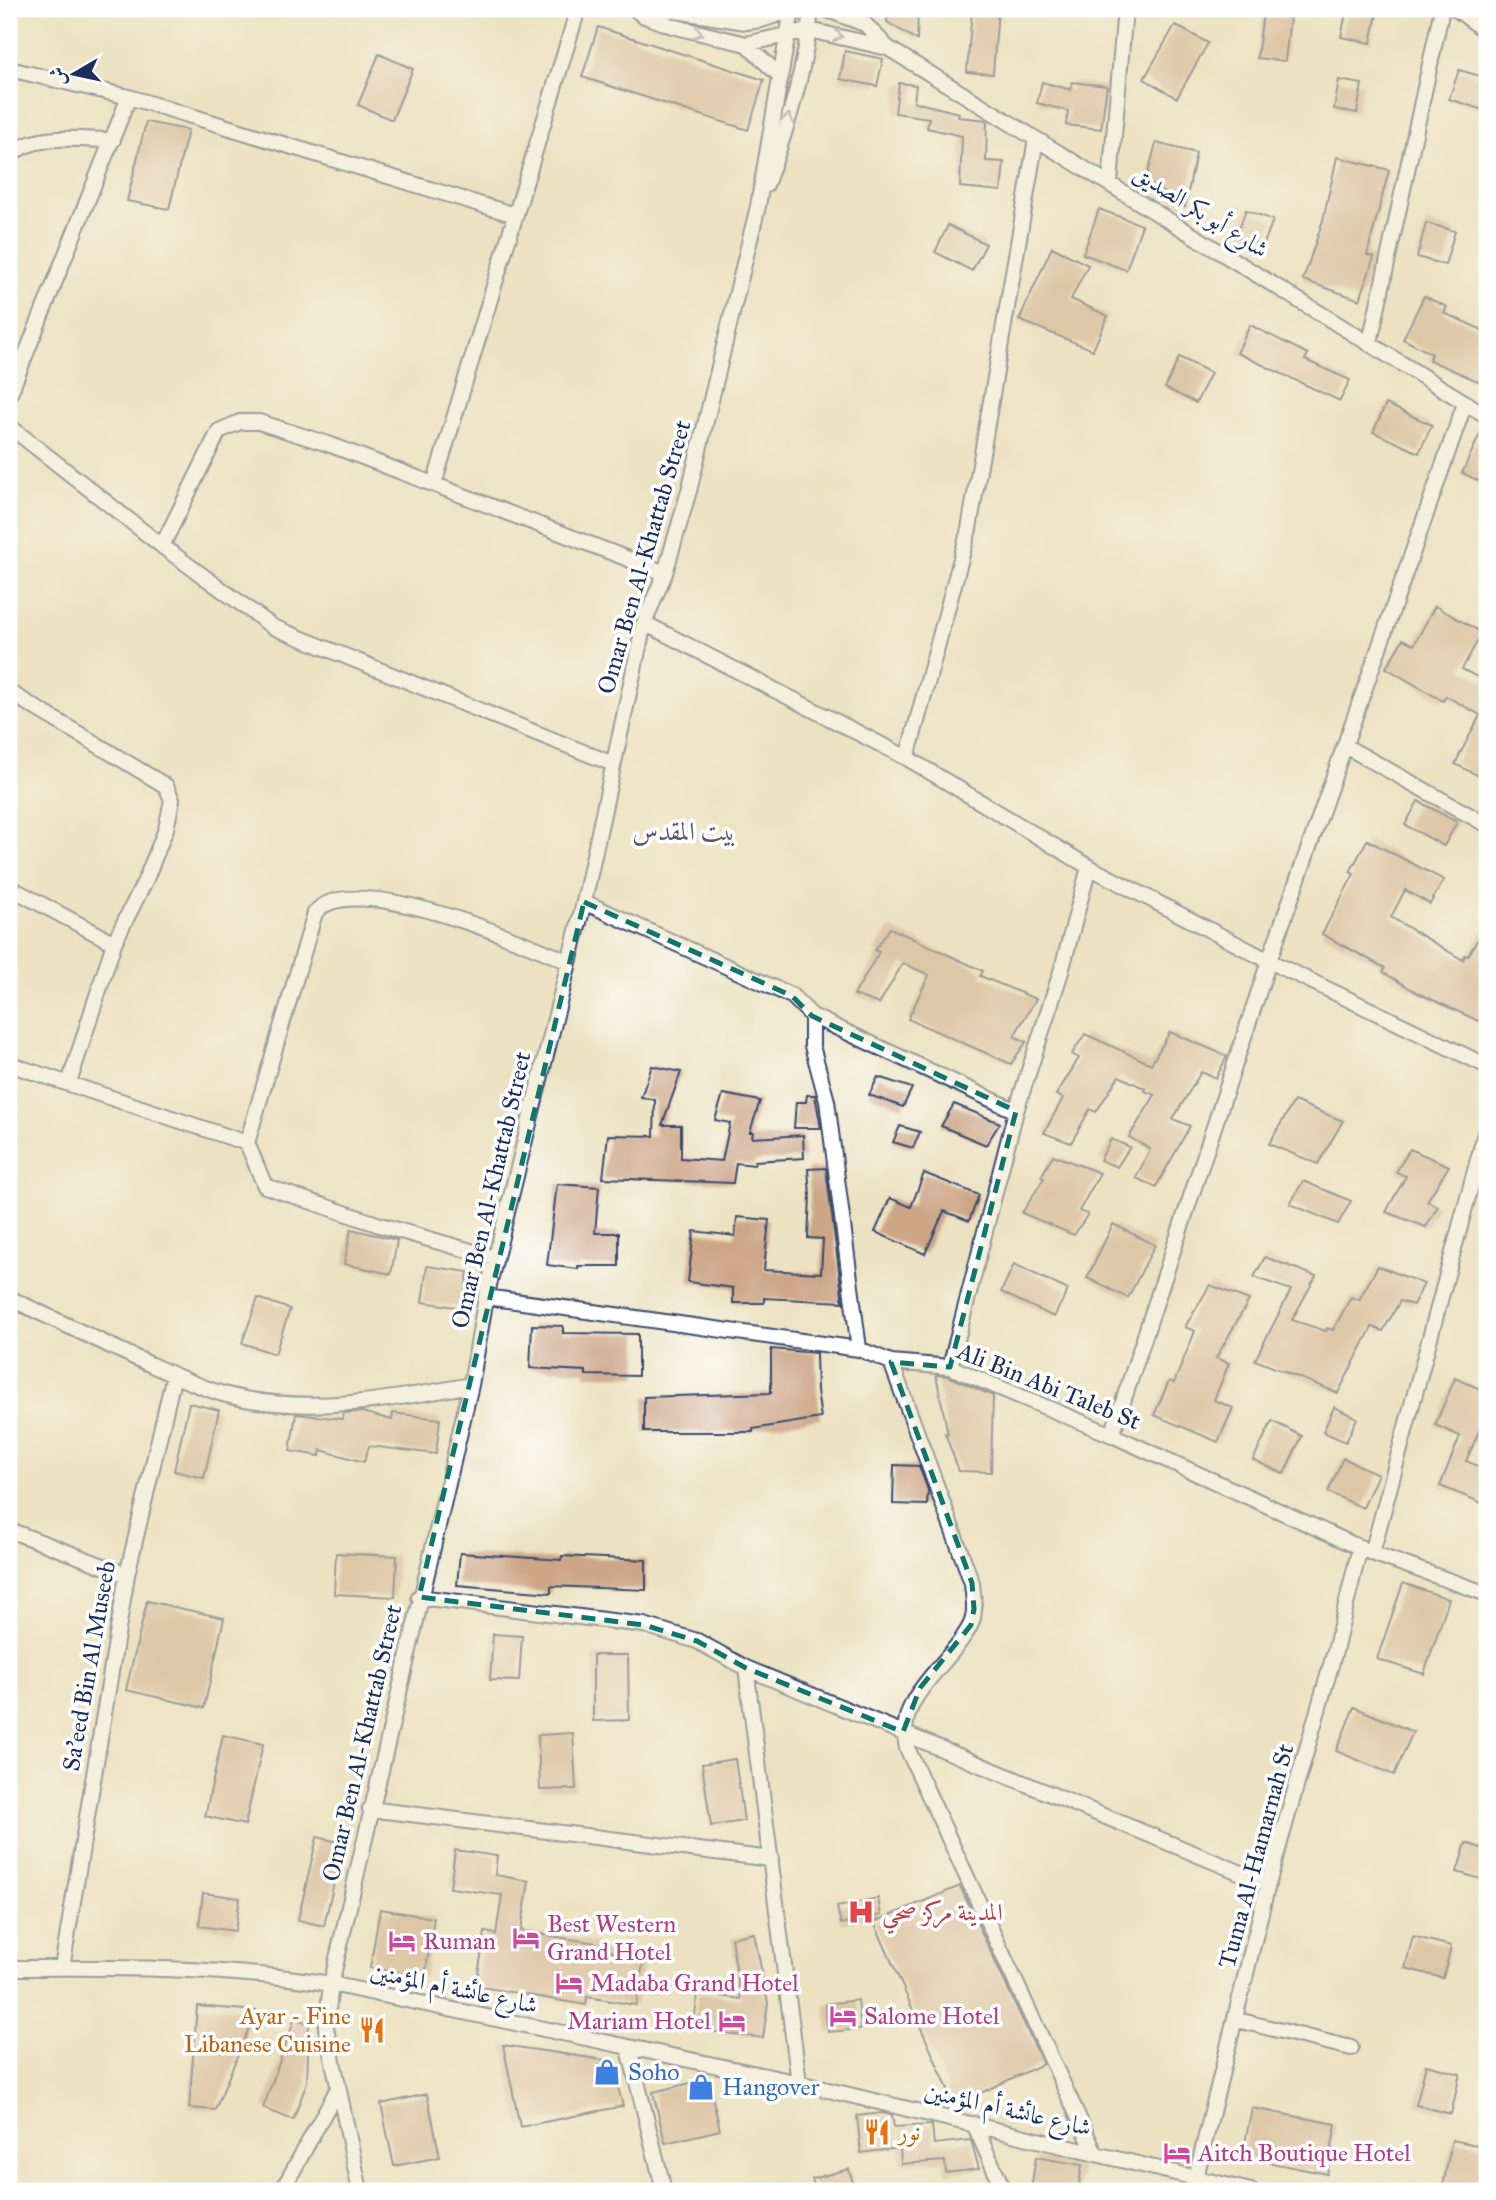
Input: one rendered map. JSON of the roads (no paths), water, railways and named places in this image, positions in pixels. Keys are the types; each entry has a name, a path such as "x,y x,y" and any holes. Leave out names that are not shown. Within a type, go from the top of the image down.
{"street":[{"path":"434,484 579,9"},
{"path":"635,9 642,15 672,26 746,44 780,77"},
{"path":"663,9 746,22 793,9 758,206"},
{"path":"758,206 780,146 809,30 811,9"},
{"name":"شارع أبو بكر الصديق","path":"825,9 865,24 888,48 1487,416"},
{"path":"851,9 865,24"},
{"path":"1110,182 1125,9"},
{"path":"1370,342 1443,9"},
{"path":"1456,9 1487,32"},
{"name":"شارع أبو بكر الصديق","path":"746,44 809,30 888,48"},
{"path":"9,69 129,97 515,215"},
{"path":"9,396 129,97"},
{"path":"907,758 969,529 1036,139"},
{"path":"9,156 25,145 39,141 113,140"},
{"name":"Omar Ben Al-Khattab Street","path":"359,2191 326,2028 331,1984 419,1597 471,1385 495,1258 584,902 644,623 665,573 689,491 758,206"},
{"path":"1112,1435 1269,961 1465,403"},
{"path":"162,546 213,440 228,425 259,422 331,445 665,573"},
{"path":"9,426 162,546 273,626 613,764"},
{"path":"644,623 907,758 1089,867 1269,961 1487,1066"},
{"path":"9,692 166,786 171,792 171,810 166,829 146,879 114,943 69,1083"},
{"path":"1345,746 1487,825"},
{"path":"950,1367 1016,1111 1061,972 1089,867"},
{"path":"9,887 114,943"},
{"path":"495,1258 380,1225 265,1186 247,1143 315,913 321,905 333,899 378,900 444,913 569,962"},
{"path":"584,902 792,996 812,1016 1016,1111"},
{"path":"812,1016 812,1046 827,1101 859,1349"},
{"path":"9,1064 247,1143"},
{"name":"Tuma Al-Hamarnah St","path":"1196,2177 1237,2020 1268,1884 1487,1126"},
{"name":"Ali Bin Abi Taleb St","path":"486,1297 859,1349 891,1362 950,1367 1112,1435 1366,1550 1487,1594"},
{"path":"9,1298 174,1375 223,1394 274,1402 337,1403 398,1398 471,1385"},
{"path":"891,1362 972,1583 974,1609 971,1625 920,1688 903,1732 910,1758 1095,2153"},
{"name":"Sa'eed Bin Al Museeb","path":"62,1968 127,1575 174,1375"},
{"path":"9,1530 127,1575"},
{"path":"419,1597 644,1625 697,1641 746,1668 1268,1884"},
{"path":"746,1668 799,2083"},
{"path":"370,1809 771,1859"},
{"name":"شارع عائشة أم المؤمنين","path":"9,1968 257,1974 331,1984 799,2083 1251,2191"},
{"path":"1237,2020 1351,2048"},
{"path":"629,2049 664,2191"},
{"path":"282,2191 337,2090"},
{"path":"974,2124 1004,2191"}],"place":[{"name":"المدينة مركز صحي","path":"861,1912"},
{"name":"Best Western Grand Hotel","path":"526,1938"},
{"name":"Ruman","path":"402,1941"},
{"name":"Madaba Grand Hotel","path":"569,1983"},
{"name":"Salome Hotel","path":"843,2016"},
{"name":"Mariam Hotel","path":"732,2021"},
{"name":"Ayar - Fine Libanese Cuisine","path":"372,2030"},
{"name":"Soho","path":"607,2072"},
{"name":"Hangover","path":"701,2087"},
{"name":"نور","path":"877,2132"},
{"name":"Aitch Boutique Hotel","path":"1177,2153"}],"district":[{"name":"بيت المقدس","path":"684,831"}]}
